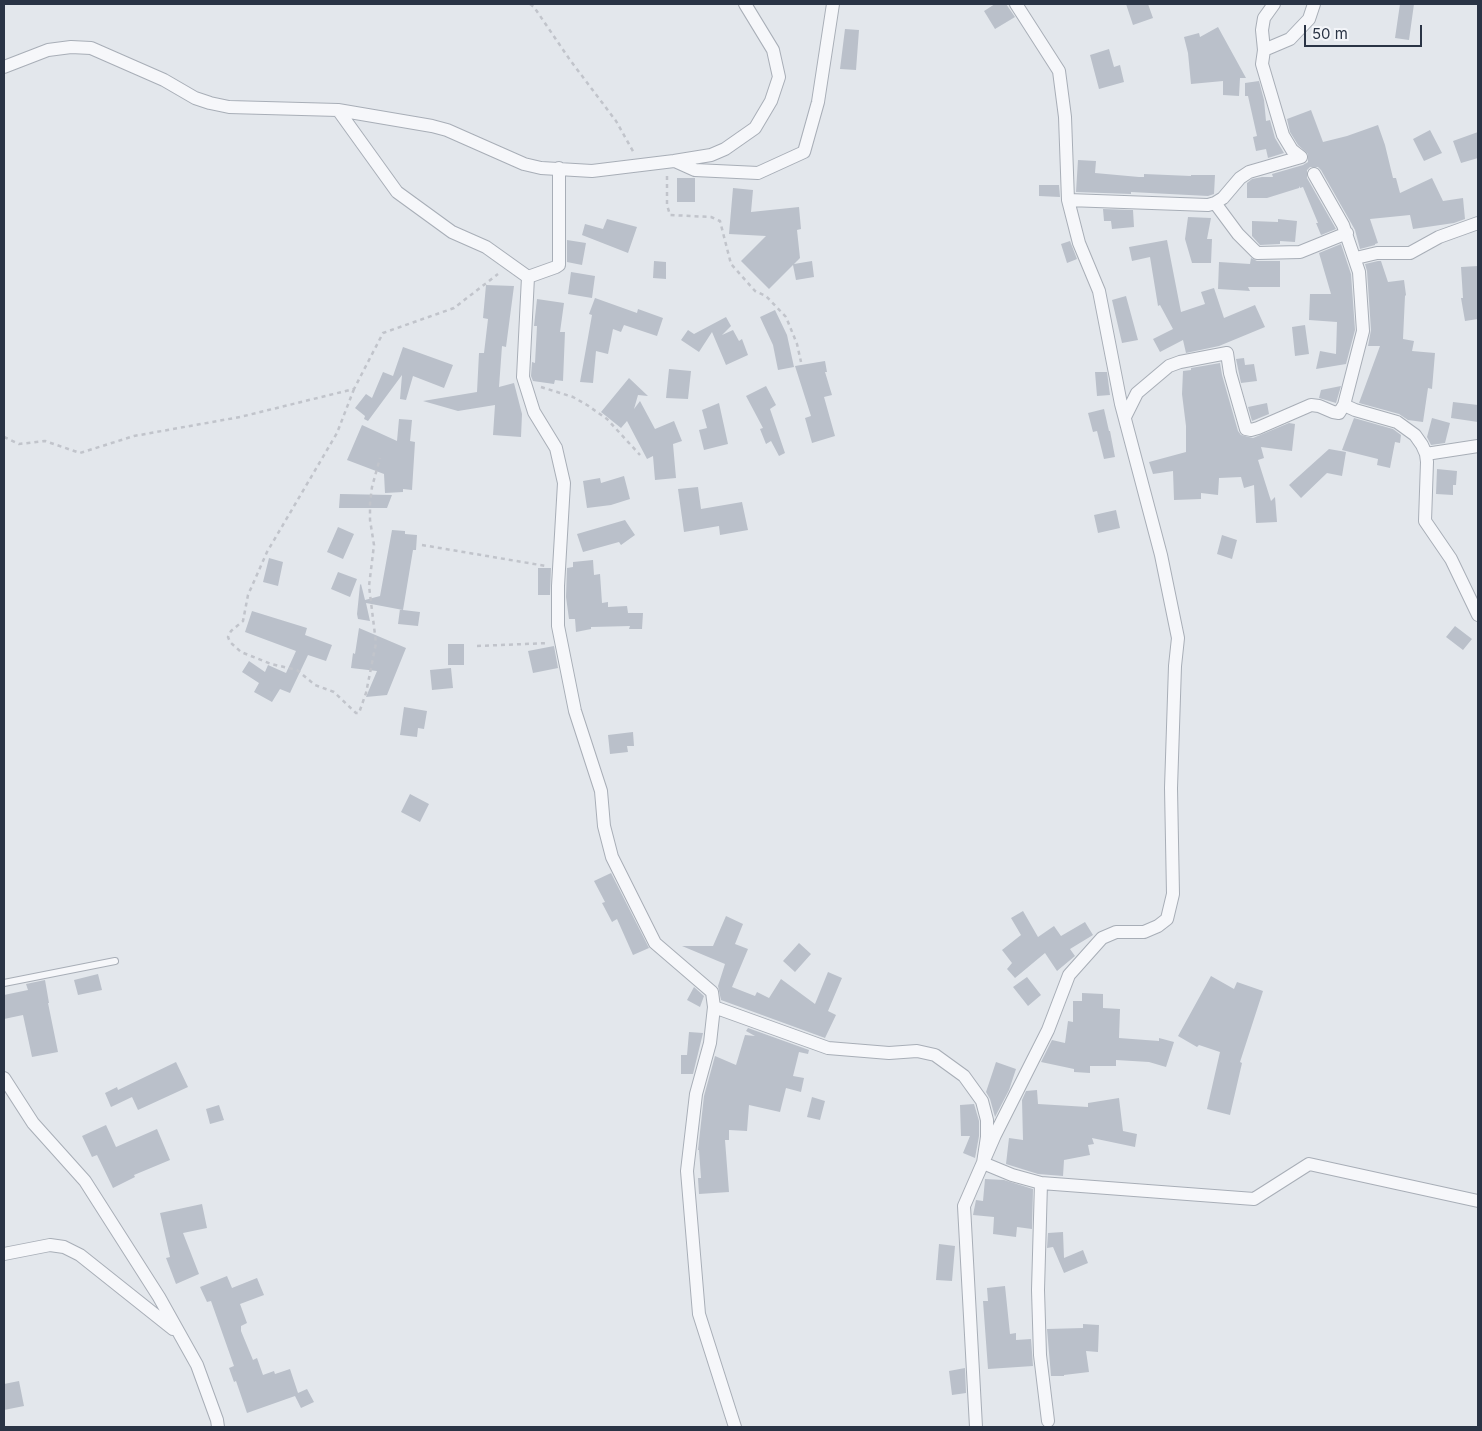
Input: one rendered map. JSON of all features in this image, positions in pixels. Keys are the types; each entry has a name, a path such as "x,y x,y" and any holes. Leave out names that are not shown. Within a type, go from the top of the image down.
{"street":[{"path":"4,67 48,50 71,47 91,48 164,80 195,98 210,103 230,107 338,110 432,126 524,164 541,168 592,171 671,162 711,155 725,149 755,128 771,101 779,77 773,50 745,4"},
{"path":"671,162 695,170 758,173 804,152 818,102 833,4"},
{"path":"976,1427 964,1206 1048,1030 1069,976 1102,938 1116,932 1144,932 1158,926 1167,919 1173,894 1171,779 1175,666 1178,638 1161,555 1125,417 1099,291 1079,243 1068,200 1065,117 1059,71 1016,4"},
{"path":"1068,200 1208,205 1223,198 1240,178 1248,172 1301,157 1292,150 1283,135 1262,64 1264,18 1274,4"},
{"path":"1264,50 1290,39 1309,19 1314,4"},
{"path":"338,110 397,192 452,232 486,247 528,277"},
{"path":"528,277 558,265 559,168"},
{"path":"1125,417 1138,393 1170,366 1189,360 1227,353 1230,373 1246,429 1258,428 1311,405 1339,413 1344,405 1363,331 1360,272 1347,233 1314,174"},
{"path":"1215,203 1238,234 1257,253 1300,252 1347,233"},
{"path":"1356,258 1377,253 1410,253 1439,237 1478,223"},
{"path":"528,277 523,377 534,412 556,448 564,483 558,626 575,711 601,791 604,826 612,857 655,943 712,992 714,1008 710,1043 696,1094 687,1171 700,1314 735,1427"},
{"path":"1344,405 1397,422 1415,435 1422,445 1426,454 1425,521 1451,559 1478,615"},
{"path":"1426,454 1478,446"},
{"path":"714,1008 828,1048 889,1053 917,1052 935,1054 964,1076 982,1101 987,1120 987,1137 983,1163"},
{"path":"4,1078 33,1123 84,1181 159,1297 197,1365 218,1427"},
{"path":"983,1163 1012,1175 1041,1183 1254,1199 1308,1164 1478,1201"},
{"path":"1041,1183 1038,1290 1040,1355 1048,1421"},
{"path":"4,1254 50,1245 64,1247 80,1255 176,1331 184,1343"}],"lane":[{"path":"4,984 116,961"}],"path":[{"path":"530,4 616,121 641,165"},
{"path":"671,162 667,205 670,214 711,217 720,221 731,264 756,291 766,296 786,317 797,344 801,362"},
{"path":"380,458 370,502 370,520 374,545 369,586 376,643 366,693 359,713 356,713 334,692 314,685 297,670 270,664 241,652 230,642 228,637 231,630 243,621 246,602 263,559 337,433 354,388 383,333 454,308 511,264"},
{"path":"525,382 573,397 587,405 607,419 640,455"},
{"path":"4,437 19,444 44,441 80,454 134,436 240,417 354,388"},
{"path":"422,544 559,568"},
{"path":"477,646 562,643"}],"building":[{"path":"995,4 1006,4 1015,17 995,29 984,11"},
{"path":"1126,4 1148,4 1153,18 1133,25"},
{"path":"1400,4 1414,4 1409,40 1395,38"},
{"path":"1218,27 1246,78 1240,78 1239,96 1223,95 1223,81 1191,84 1188,53 1184,37 1199,33 1200,37"},
{"path":"845,29 859,30 856,70 840,69"},
{"path":"1109,49 1114,67 1120,65 1124,82 1099,89 1090,55"},
{"path":"1259,81 1264,100 1266,121 1270,120 1275,138 1284,153 1268,158 1266,149 1256,151 1253,137 1257,136 1248,96 1245,96 1245,83"},
{"path":"1311,110 1323,142 1378,125 1393,178 1396,178 1400,193 1432,178 1443,201 1463,198 1465,219 1454,223 1413,229 1410,215 1370,219 1378,243 1360,249 1355,230 1318,167 1310,167 1307,170 1307,178 1336,229 1321,235 1303,187 1300,188 1299,186 1299,188 1267,198 1247,198 1247,183 1252,179 1273,177 1272,174 1308,162 1308,154 1298,145 1290,132 1287,119"},
{"path":"1430,130 1442,153 1424,161 1413,139"},
{"path":"1478,132 1478,158 1461,163 1453,141"},
{"path":"1078,160 1096,161 1095,173 1139,177 1144,177 1144,174 1215,175 1214,194 1208,196 1131,192 1131,194 1076,192"},
{"path":"677,178 695,178 695,202 677,202"},
{"path":"1039,185 1059,185 1060,197 1039,196"},
{"path":"733,188 753,190 751,212 799,207 801,229 797,230 800,258 794,264 812,261 814,277 796,280 793,265 769,289 741,261 766,236 729,234"},
{"path":"1103,209 1133,210 1134,227 1112,229 1111,221 1104,221"},
{"path":"1188,217 1211,218 1207,239 1212,239 1211,263 1192,263 1185,239"},
{"path":"607,219 637,227 628,253 582,235 585,224 603,229"},
{"path":"1278,219 1297,221 1295,242 1280,241 1280,244 1260,245 1252,236 1252,221 1278,222"},
{"path":"567,240 586,243 582,265 567,262"},
{"path":"1167,240 1181,312 1205,304 1201,292 1214,288 1224,318 1255,305 1265,327 1219,346 1186,353 1183,340 1160,352 1153,339 1173,329 1160,305 1158,306 1150,257 1132,261 1129,247"},
{"path":"1070,241 1077,259 1067,263 1061,244"},
{"path":"1341,244 1351,274 1355,330 1346,364 1316,369 1320,351 1336,354 1337,322 1309,320 1310,294 1331,294 1319,253"},
{"path":"1251,258 1257,261 1280,261 1280,287 1248,287 1250,291 1218,289 1219,262 1250,264"},
{"path":"654,261 666,262 666,279 653,278"},
{"path":"1381,261 1388,282 1404,280 1406,295 1403,339 1414,341 1412,351 1435,353 1432,389 1428,388 1423,422 1408,420 1399,414 1359,403 1380,346 1368,346 1371,330 1365,264"},
{"path":"1478,266 1478,319 1465,321 1461,298 1463,298 1461,267"},
{"path":"571,272 595,276 592,298 568,294"},
{"path":"486,285 514,286 506,347 502,346 499,387 514,383 522,414 521,437 493,435 495,405 458,411 423,401 477,392 479,353 484,353 488,319 483,318"},
{"path":"1126,296 1138,340 1122,343 1112,300"},
{"path":"595,298 637,313 638,309 663,318 657,336 624,325 621,332 613,329 608,354 596,351 593,383 580,382 592,315 589,314"},
{"path":"537,299 564,303 560,332 565,332 563,381 555,380 554,384 533,381 531,376 532,362 535,363 537,326 534,326"},
{"path":"775,310 787,335 794,367 778,370 773,345 760,317"},
{"path":"726,317 731,326 722,335 733,330 739,341 742,339 748,355 726,365 712,332 699,352 681,340 688,330 694,334"},
{"path":"1305,325 1309,354 1295,356 1292,327"},
{"path":"403,347 453,365 444,388 413,376 406,400 400,399 402,375 368,421 364,419 365,416 355,408 366,394 372,398 383,372 393,376"},
{"path":"1244,358 1245,365 1254,364 1257,381 1241,383 1236,359"},
{"path":"825,361 827,372 825,372 832,395 824,397 835,436 812,443 805,418 811,416 795,366"},
{"path":"1220,363 1238,431 1241,435 1253,438 1289,423 1295,424 1292,451 1261,447 1264,458 1258,460 1271,501 1275,497 1277,522 1256,523 1254,485 1244,488 1241,477 1219,478 1218,495 1201,493 1201,499 1174,500 1173,471 1153,474 1149,462 1186,452 1186,426 1182,394 1183,371"},
{"path":"669,369 691,371 688,399 666,398"},
{"path":"1095,372 1107,372 1110,395 1097,396"},
{"path":"629,378 648,396 638,395 634,409 640,401 655,429 674,421 682,441 673,444 676,478 655,480 653,456 647,459 627,421 621,428 601,412"},
{"path":"766,386 776,405 770,409 785,453 779,456 771,441 766,444 760,429 763,428 746,396"},
{"path":"1341,386 1336,403 1319,398 1321,390"},
{"path":"1453,402 1478,405 1478,422 1451,418"},
{"path":"719,403 728,444 704,450 699,430 707,428 702,410"},
{"path":"1267,403 1269,414 1252,421 1248,407"},
{"path":"1104,409 1115,457 1104,459 1097,431 1093,432 1088,413"},
{"path":"1354,418 1393,429 1401,435 1400,443 1395,442 1390,468 1377,465 1378,459 1342,450"},
{"path":"1432,418 1450,423 1445,443 1431,445 1427,437"},
{"path":"399,419 412,420 410,441 415,442 412,490 403,489 403,492 385,493 384,474 347,460 362,425 397,441"},
{"path":"1329,449 1346,452 1342,476 1327,473 1301,498 1289,485"},
{"path":"1437,469 1457,471 1456,485 1453,485 1453,495 1436,494"},
{"path":"624,476 630,499 611,505 587,508 583,481 600,478 601,483"},
{"path":"698,487 701,509 742,502 748,530 720,535 719,526 684,532 678,489"},
{"path":"340,494 392,495 387,508 339,508"},
{"path":"1116,510 1120,528 1098,533 1094,515"},
{"path":"625,520 635,535 621,545 619,542 583,552 577,534"},
{"path":"338,527 354,534 343,559 327,552"},
{"path":"392,530 405,531 405,534 417,535 416,550 413,550 403,610 420,612 418,626 398,624 400,609 366,603 370,621 358,619 360,585 365,600 380,596"},
{"path":"1222,535 1237,540 1232,559 1217,554"},
{"path":"269,558 283,562 278,586 263,582"},
{"path":"593,560 594,575 600,574 602,603 608,602 608,607 627,606 628,613 643,613 642,629 629,629 630,626 591,627 591,629 576,632 575,619 569,619 566,597 567,568 573,567 573,562"},
{"path":"538,568 551,568 550,595 538,595"},
{"path":"338,572 357,579 350,597 331,589"},
{"path":"252,611 307,628 305,635 332,645 326,661 308,655 290,693 280,689 272,702 254,692 259,683 242,672 249,661 265,672 268,665 286,673 296,651 245,632"},
{"path":"1455,626 1472,639 1463,650 1446,637"},
{"path":"359,628 406,648 387,695 366,697 377,671 351,668"},
{"path":"448,644 464,644 464,665 448,665"},
{"path":"554,646 558,668 533,673 528,651"},
{"path":"451,668 453,688 432,690 430,670"},
{"path":"404,707 427,711 424,729 418,728 417,737 400,735"},
{"path":"633,732 634,746 627,746 628,752 610,754 608,735"},
{"path":"410,794 429,804 420,822 401,812"},
{"path":"611,873 649,948 633,955 617,919 612,922 602,903 605,902 594,881"},
{"path":"1023,911 1038,937 1054,926 1061,936 1085,922 1093,935 1070,949 1075,956 1057,971 1045,953 1015,978 1007,969 1012,963 1002,950 1021,935 1011,918"},
{"path":"726,916 743,924 735,944 748,949 732,987 755,996 757,992 769,998 781,979 815,1004 828,972 842,978 828,1011 836,1015 825,1038 721,1000 718,986 725,964 682,946 713,946"},
{"path":"799,943 811,954 795,972 783,961"},
{"path":"98,974 102,990 78,995 74,980"},
{"path":"1211,976 1234,989 1237,982 1263,991 1240,1062 1242,1063 1230,1115 1207,1109 1220,1052 1199,1045 1197,1047 1178,1036"},
{"path":"1027,977 1041,995 1028,1006 1013,987"},
{"path":"45,980 58,1052 32,1057 23,1015 4,1019 4,995 28,990 26,984"},
{"path":"694,987 704,996 700,1007 687,1000"},
{"path":"1082,993 1103,994 1103,1008 1120,1009 1119,1038 1159,1041 1159,1038 1174,1042 1166,1067 1149,1062 1116,1060 1116,1066 1090,1066 1090,1073 1074,1072 1074,1069 1041,1062 1052,1040 1065,1043 1068,1021 1073,1022 1073,1001 1082,1001"},
{"path":"748,1028 809,1050 808,1054 799,1052 793,1076 804,1078 801,1092 786,1088 780,1112 749,1105 747,1131 729,1130 729,1140 725,1140 729,1192 699,1194 698,1178 701,1178 698,1150 704,1096 715,1056 736,1065 745,1035 755,1036 746,1031"},
{"path":"689,1032 703,1033 693,1074 681,1074 681,1055 687,1055"},
{"path":"176,1062 188,1087 138,1110 132,1097 111,1107 105,1093 117,1087 118,1090"},
{"path":"996,1062 1016,1069 1009,1090 995,1117 986,1092"},
{"path":"1037,1090 1038,1104 1088,1107 1088,1103 1119,1098 1123,1131 1137,1134 1135,1147 1092,1138 1094,1144 1088,1145 1090,1155 1064,1160 1063,1176 1038,1174 1006,1164 1009,1138 1023,1140 1022,1100 1026,1091"},
{"path":"812,1097 825,1101 820,1120 807,1117"},
{"path":"974,1104 979,1121 979,1136 975,1158 963,1153 970,1136 961,1136 960,1105"},
{"path":"219,1105 224,1120 210,1124 206,1109"},
{"path":"106,1125 116,1147 157,1129 170,1160 134,1175 135,1177 113,1188 97,1155 92,1157 82,1136"},
{"path":"985,1179 1004,1180 1033,1189 1032,1229 1017,1227 1016,1237 993,1234 994,1217 973,1215 976,1200 983,1201"},
{"path":"202,1204 207,1228 183,1233 199,1274 176,1284 166,1258 170,1257 160,1213"},
{"path":"1063,1232 1064,1258 1083,1250 1088,1263 1064,1273 1053,1247 1047,1248 1048,1233"},
{"path":"939,1244 955,1246 952,1281 936,1280"},
{"path":"227,1276 232,1288 257,1278 264,1295 240,1304 247,1323 241,1326 241,1331 253,1360 257,1358 263,1375 274,1371 275,1374 290,1369 298,1393 307,1389 314,1402 301,1408 295,1396 247,1413 236,1381 234,1382 229,1368 234,1366 211,1301 207,1302 200,1287"},
{"path":"1005,1286 1010,1334 1016,1333 1016,1340 1031,1339 1033,1366 988,1369 983,1301 988,1301 987,1288"},
{"path":"1083,1324 1099,1325 1098,1352 1086,1351 1089,1372 1051,1376 1047,1329 1083,1328"},
{"path":"965,1368 966,1393 952,1395 949,1371"},
{"path":"19,1381 24,1406 4,1410 4,1384"}]}
